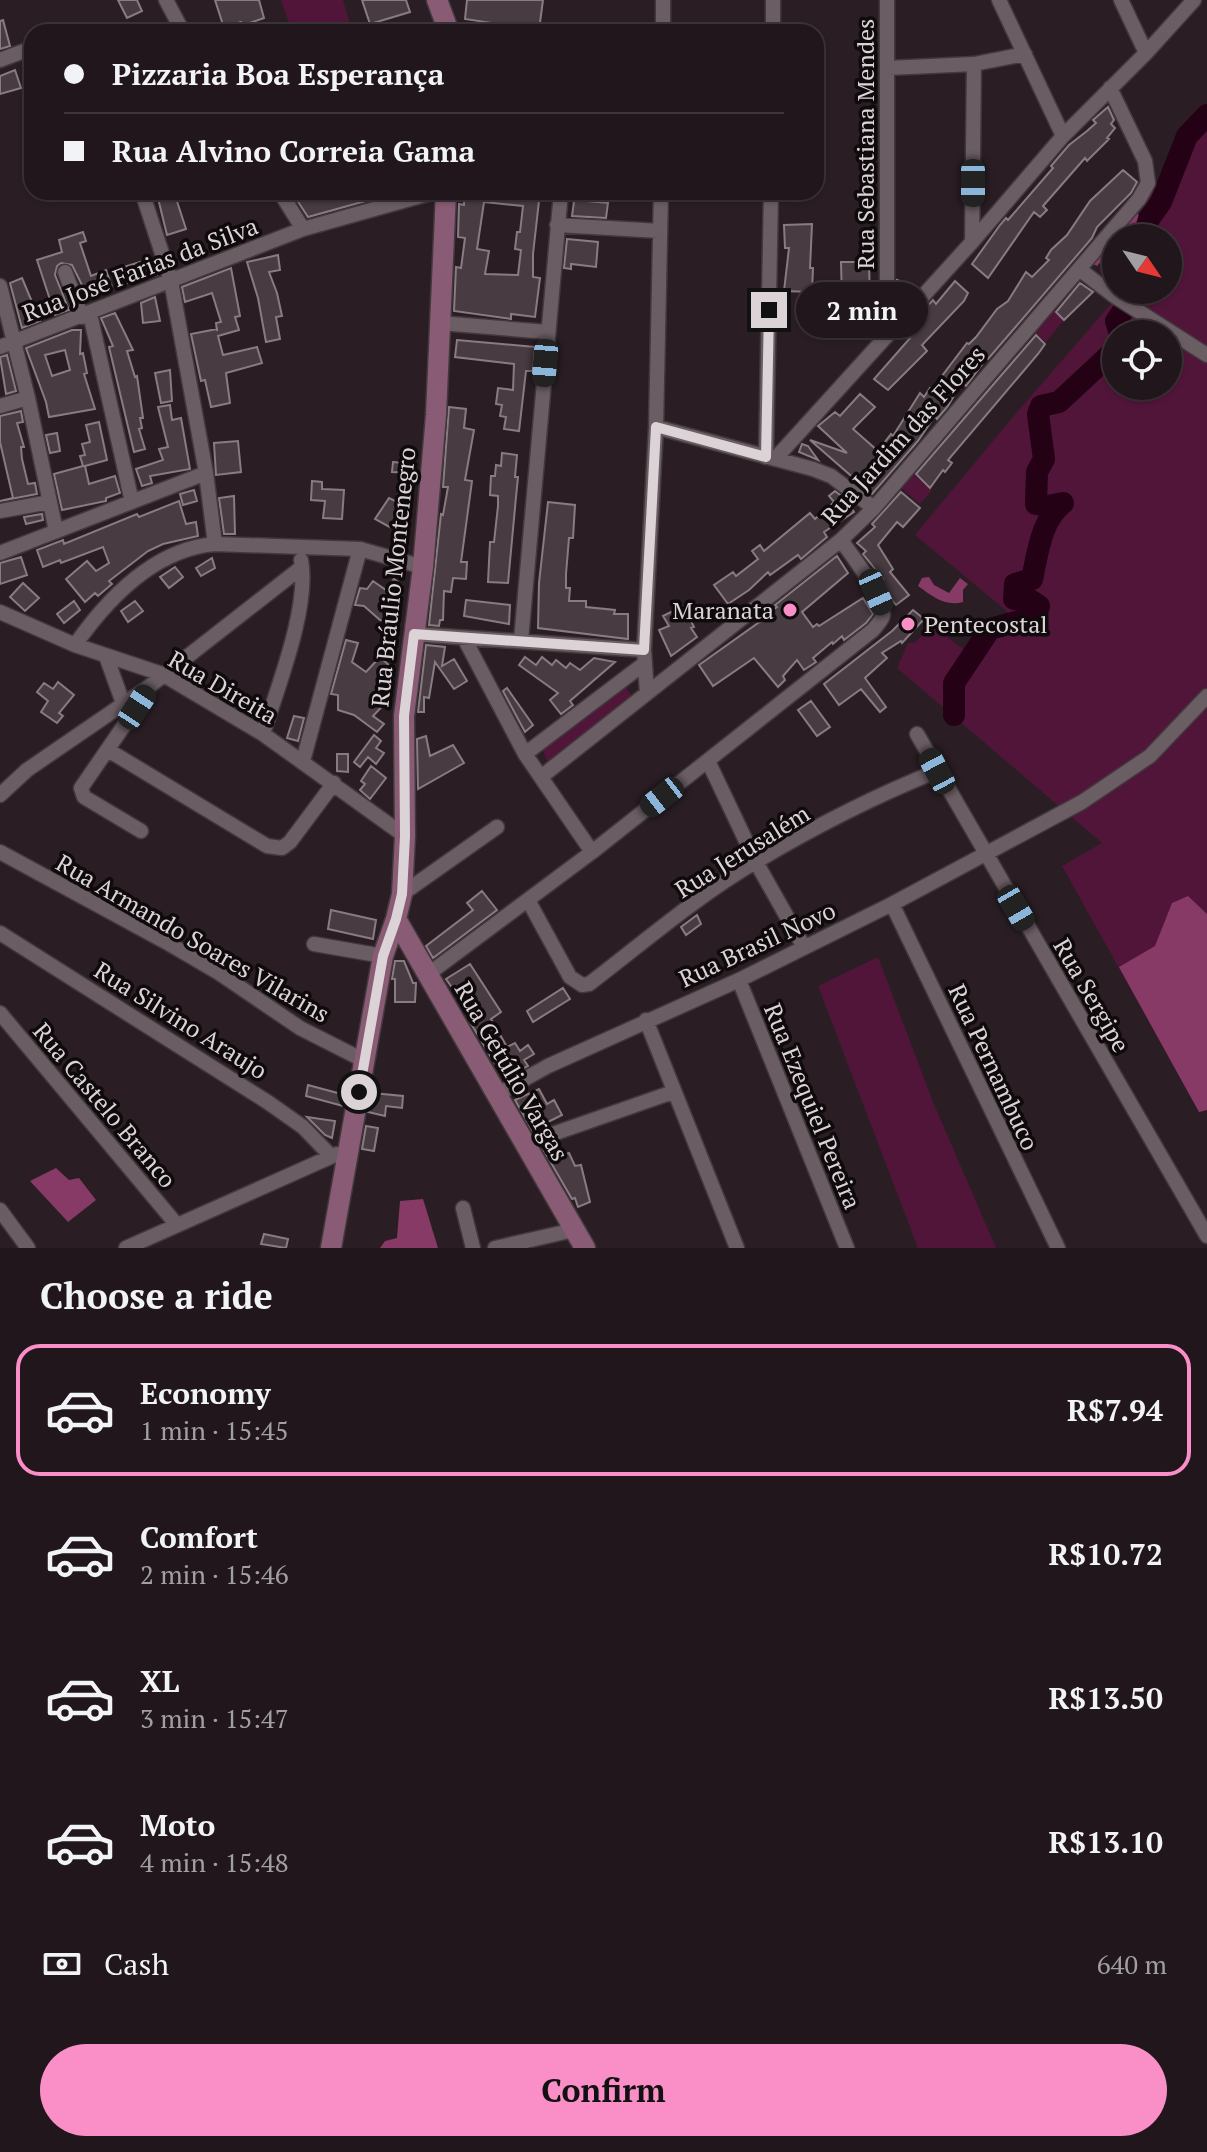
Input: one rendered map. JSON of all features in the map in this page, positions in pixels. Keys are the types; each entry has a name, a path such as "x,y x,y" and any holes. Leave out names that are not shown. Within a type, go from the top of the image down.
{"street":[{"path":"166,0 179,24"},
{"path":"437,0 446,24"},
{"path":"663,0 663,24"},
{"path":"773,0 773,24"},
{"name":"Rua Sebastiana Mendes","path":"887,0 887,336"},
{"path":"999,0 1063,136"},
{"path":"1121,0 1146,53"},
{"path":"770,458 887,336 1063,136 1194,0"},
{"path":"0,60 24,51"},
{"path":"888,68 974,64 1025,54"},
{"path":"972,242 974,64"},
{"name":"Rua Jardim das Flores","path":"541,777 841,540 874,508 1139,199 1148,183 1145,161 1110,88"},
{"path":"145,200 171,281 206,473 215,544"},
{"path":"285,200 303,229"},
{"name":"Rua José Farias da Silva","path":"7,345 303,229 406,200"},
{"name":"Rua Bráulio Montenegro","path":"331,1248 340,1153 365,1061 383,956 402,894 404,716 423,567 436,415 446,200"},
{"path":"521,640 560,200"},
{"path":"647,693 644,656 656,427 661,200"},
{"path":"770,458 771,200"},
{"path":"557,225 660,231"},
{"path":"1079,269 1113,295 1207,355"},
{"path":"65,272 86,316 132,502"},
{"path":"0,286 7,345 28,398 56,531"},
{"path":"440,323 548,332"},
{"path":"0,406 28,398"},
{"path":"656,427 831,476 874,508"},
{"path":"0,553 206,473"},
{"path":"0,511 50,502"},
{"path":"427,975 592,852 873,630 884,616 876,592 841,540"},
{"path":"75,645 111,598 163,559 192,546 215,544 360,549 423,567"},
{"path":"263,734 294,633 302,584 299,548"},
{"path":"303,761 360,549"},
{"path":"0,795 27,770 157,680 302,567"},
{"name":"Rua Direita","path":"0,612 106,656 263,734 405,836"},
{"path":"414,634 521,640 644,656"},
{"path":"464,638 525,754 592,852"},
{"path":"106,656 123,703"},
{"path":"525,754 644,656"},
{"path":"141,831 82,794 81,788 157,680"},
{"name":"Rua Brasil Novo","path":"496,1095 548,1066 739,980 892,904 1082,802 1150,756 1207,696"},
{"name":"Rua Sergipe","path":"917,734 1207,1236"},
{"path":"108,750 267,846 282,848 290,842 334,783"},
{"path":"708,761 756,862 804,947"},
{"name":"Rua Jerusalém","path":"528,900 570,977 582,985 589,984 697,901 756,862 894,788 937,771"},
{"path":"402,894 497,827"},
{"name":"Rua Armando Soares Vilarins","path":"0,852 166,942 219,973 300,1028 365,1061"},
{"name":"Rua Pernambuco","path":"892,904 1058,1248"},
{"name":"Rua Getúlio Vargas","path":"396,919 579,1239"},
{"name":"Rua Silvino Araujo","path":"0,933 269,1103 340,1153"},
{"path":"314,944 383,956"},
{"name":"Rua Ezequiel Pereira","path":"739,980 847,1248"},
{"name":"Rua Castelo Branco","path":"0,1013 177,1225"},
{"path":"646,1020 737,1248"},
{"path":"524,1144 673,1092"},
{"path":"126,1248 340,1153"},
{"path":"463,1208 473,1248"},
{"path":"0,1210 28,1248"},
{"path":"495,1248 579,1239"}],"shaded area":[{"path":"281,0 343,0 350,24 289,24"},
{"path":"1207,105 1207,1110 1199,1112 1062,866 1102,843 897,668 908,643 915,643 931,625 969,653 1008,612 915,535 1111,304 1182,304 1182,224 1133,224 1143,210 1183,128"},
{"path":"1136,211 1141,219 1136,224 1124,224"},
{"path":"1102,249 1102,260 1097,266 1090,262"},
{"path":"1051,308 1064,320 1046,342 1033,330"},
{"path":"913,474 932,490 920,504 901,488"},
{"path":"929,577 934,585 949,593 960,578 968,584 963,590 963,602 945,602 918,586 922,578"},
{"path":"624,684 632,697 548,763 542,748"},
{"path":"1188,896 1207,914 1207,1110 1199,1112 1119,967 1155,946 1172,903"},
{"path":"878,957 933,1102 996,1248 918,1248 818,986"},
{"path":"56,1168 69,1180 79,1178 96,1200 68,1222 30,1181"},
{"path":"423,1199 438,1248 380,1248 385,1241 397,1238 400,1201"}],"building":[{"path":"118,0 137,0 142,11 127,18"},
{"path":"215,0 259,0 264,18 247,24 223,24"},
{"path":"362,0 406,0 410,12 370,24"},
{"path":"467,0 543,0 540,24 499,24 465,19"},
{"path":"3,20 10,46 0,49 0,21"},
{"path":"15,70 21,88 0,94 0,76"},
{"path":"1108,107 1114,120 1111,124 1115,128 1109,139 1087,161 1085,158 1043,206 1047,210 1040,217 1034,212 988,278 972,264 1000,225 1006,218 1008,220 1053,168 1051,166 1069,145 1096,123 1093,120"},
{"path":"1123,170 1137,182 1131,193 1097,227 1092,238 966,386 962,382 948,406 937,419 935,416 918,441 872,494 810,440 847,453 818,426 835,412 840,416 860,394 875,407 853,429 878,451 891,434 893,436 920,393 924,397 932,389 967,343 1008,301 1026,272 1032,277 1049,260 1046,258 1051,250 1067,235 1090,201"},
{"path":"158,200 177,200 186,229 167,235"},
{"path":"297,200 369,200 308,217"},
{"path":"464,200 539,200 533,254 533,277 540,278 535,317 511,314 511,319 454,311 456,267 461,268 465,238 458,237 459,204 464,205","holes":["484,202 523,206 520,232 517,232 515,249 521,250 518,275 485,274 489,251 477,249"]},
{"path":"574,200 608,203 606,218 572,216"},
{"path":"812,224 812,292 784,291 789,248 785,248 784,225"},
{"path":"83,232 86,241 80,243 91,276 106,270 112,287 86,293 72,265 61,263 55,275 69,310 55,315 37,260 62,252 59,240"},
{"path":"567,239 598,242 596,267 571,264 571,269 564,268"},
{"path":"278,255 280,270 269,272 282,316 276,317 280,339 266,342 247,262"},
{"path":"140,262 141,265 153,262 157,275 128,283 124,267"},
{"path":"841,262 869,262 870,300 842,299"},
{"path":"231,268 240,316 235,317 239,330 218,336 223,355 257,347 262,363 226,373 230,403 211,407 205,380 201,381 191,334 217,329 216,323 221,322 212,293 185,302 182,287"},
{"path":"22,278 40,321 22,328 10,283"},
{"path":"897,280 911,285 903,300 897,298"},
{"path":"955,281 968,293 964,301 922,345 927,351 888,390 874,379 918,329 912,324 914,321 933,300 936,304"},
{"path":"1080,283 1093,292 1064,320 1056,312"},
{"path":"155,297 160,321 143,323 141,303"},
{"path":"115,313 133,350 127,351 137,376 143,418 140,418 142,428 139,429 145,449 134,452 109,347 113,346 101,318"},
{"path":"72,330 81,330 80,354 83,353 87,373 84,374 95,409 49,417 26,348","holes":["65,350 70,370 52,376 45,355"]},
{"path":"1036,335 1045,344 948,460 952,463 930,488 916,474"},
{"path":"457,340 535,347 533,371 526,371 519,431 504,429 506,417 500,416 502,405 496,404 498,388 513,390 514,364 455,357"},
{"path":"7,355 16,391 6,394 0,357"},
{"path":"170,370 172,401 161,403 155,373"},
{"path":"170,405 172,420 181,418 190,469 150,476 152,483 142,486 136,469 163,460 159,449 168,447 158,407"},
{"path":"449,407 466,409 464,428 474,430 465,480 472,481 461,562 467,562 466,579 453,578 451,592 444,591 443,620 440,620 439,626 429,625 441,514 448,487 443,487"},
{"path":"21,411 23,422 17,423 24,447 21,447 22,459 28,484 35,483 37,494 0,501 13,498 0,442 0,416"},
{"path":"99,422 107,460 85,466 89,484 115,476 120,493 106,498 106,501 62,510 54,474 83,466 80,456 85,455 82,444 90,442 86,425"},
{"path":"57,433 60,451 50,453 46,435"},
{"path":"238,441 241,472 216,475 214,443"},
{"path":"802,444 808,446 818,460 799,452"},
{"path":"502,453 517,455 515,477 518,477 508,583 488,582 490,542 494,542 498,506 498,496 490,495 491,476 495,476 496,465 501,466"},
{"path":"393,462 413,464 413,473 392,472"},
{"path":"405,478 415,482 400,519 409,524 404,535 375,519 389,498 395,501"},
{"path":"312,481 322,482 322,489 344,490 342,519 323,518 325,501 311,500"},
{"path":"194,490 197,501 183,505 180,494"},
{"path":"835,491 854,512 824,532 827,537 801,559 798,555 770,575 768,572 728,604 714,585 733,572 736,576 758,559 752,551 760,545 764,551 810,513 815,519 834,502 829,496"},
{"path":"901,492 920,508 903,527 897,522 878,545 893,569 890,572 909,595 896,605 881,581 883,579 863,554 866,551 857,543 875,527 872,524"},
{"path":"234,496 235,534 224,534 219,498"},
{"path":"179,501 186,524 196,522 198,536 148,551 109,581 112,584 98,596 95,593 85,602 66,579 87,561 96,571 109,563 103,547 43,567 37,550 63,540 64,544 137,514 139,517"},
{"path":"548,502 575,505 566,574 566,588 570,588 569,601 586,601 586,607 628,614 628,639 538,628 539,583"},
{"path":"42,514 43,520 26,524 24,517"},
{"path":"837,556 848,573 802,612 813,627 819,626 863,598 873,614 866,623 844,640 842,636 832,642 813,658 816,662 804,670 797,660 778,687 754,658 713,686 699,665 765,618 777,607 775,605"},
{"path":"21,557 27,575 0,584 0,563"},
{"path":"212,558 215,568 201,576 196,568"},
{"path":"175,567 183,577 169,588 160,577"},
{"path":"394,579 402,585 398,592 402,595 388,621 380,620 364,606 355,605 360,588 367,589 373,581 386,590"},
{"path":"23,583 39,598 25,611 10,597"},
{"path":"466,600 510,605 509,624 464,616"},
{"path":"74,601 80,610 64,623 57,614"},
{"path":"135,601 143,611 128,622 121,611"},
{"path":"683,606 697,637 671,656 659,630 669,626 663,616"},
{"path":"913,610 924,619 902,643 882,653 887,658 865,678 886,707 880,712 861,689 839,705 824,684 892,631"},
{"path":"346,640 358,643 352,662 366,672 380,657 391,667 385,674 390,679 378,690 389,699 373,716 384,724 377,732 354,715 338,710 338,695 331,694"},
{"path":"388,640 395,645 388,658 379,650"},
{"path":"426,645 445,647 442,666 454,659 467,681 454,689 435,662 429,698 424,697 424,712 418,712"},
{"path":"525,657 536,665 542,657 552,665 556,660 566,668 570,663 580,670 594,658 615,662 570,701 573,705 561,714 550,700 558,693 519,665"},
{"path":"58,682 74,695 59,713 63,716 57,723 41,712 48,701 37,692 44,683 53,689"},
{"path":"507,688 533,725 525,732 503,691"},
{"path":"811,701 830,727 817,736 798,710"},
{"path":"294,716 304,718 298,741 287,738"},
{"path":"374,735 381,741 376,748 384,753 376,764 368,757 360,767 354,762"},
{"path":"426,736 430,756 453,745 464,763 418,789 417,739"},
{"path":"337,754 348,754 348,772 337,771"},
{"path":"371,766 386,778 370,799 360,790 365,784 361,781"},
{"path":"482,891 497,910 433,958 426,946 473,910 467,903"},
{"path":"331,910 376,920 373,939 328,929"},
{"path":"697,915 701,924 686,935 681,927"},
{"path":"395,961 404,961 413,983 416,983 415,1002 395,1002 395,979 392,979"},
{"path":"470,964 501,1012 491,1019 507,1047 515,1043 520,1051 528,1045 534,1054 524,1060 528,1066 504,1079 470,1022 474,1019 446,979"},
{"path":"563,988 570,999 533,1022 527,1011"},
{"path":"308,1085 345,1095 343,1106 306,1096"},
{"path":"539,1089 547,1104 554,1100 562,1115 532,1130 515,1100"},
{"path":"372,1093 403,1096 402,1108 386,1106 385,1116 368,1112"},
{"path":"307,1117 335,1121 332,1138 325,1135"},
{"path":"366,1126 378,1128 374,1151 362,1149"},
{"path":"558,1143 563,1155 569,1153 575,1166 581,1165 590,1202 578,1207 543,1149"},
{"path":"264,1234 288,1239 286,1248 261,1244"}],"waterway":[{"path":"1147,224 1161,202 1187,136 1207,115"},
{"path":"1117,320 1125,308"},
{"path":"954,715 954,683 990,629 1036,616 1039,606 1027,598 1014,599 1015,584 1032,579 1045,527 1063,503 1048,506 1036,504 1037,472 1044,459 1038,414 1041,406 1059,402 1102,362"}],"place":[{"name":"Maranata","path":"790,610"},
{"name":"Pentecostal","path":"908,624"}],"route":[{"path":"359,1092 383,956 402,894 404,716 414,634 644,650 656,427 766,457 769,310"}]}
